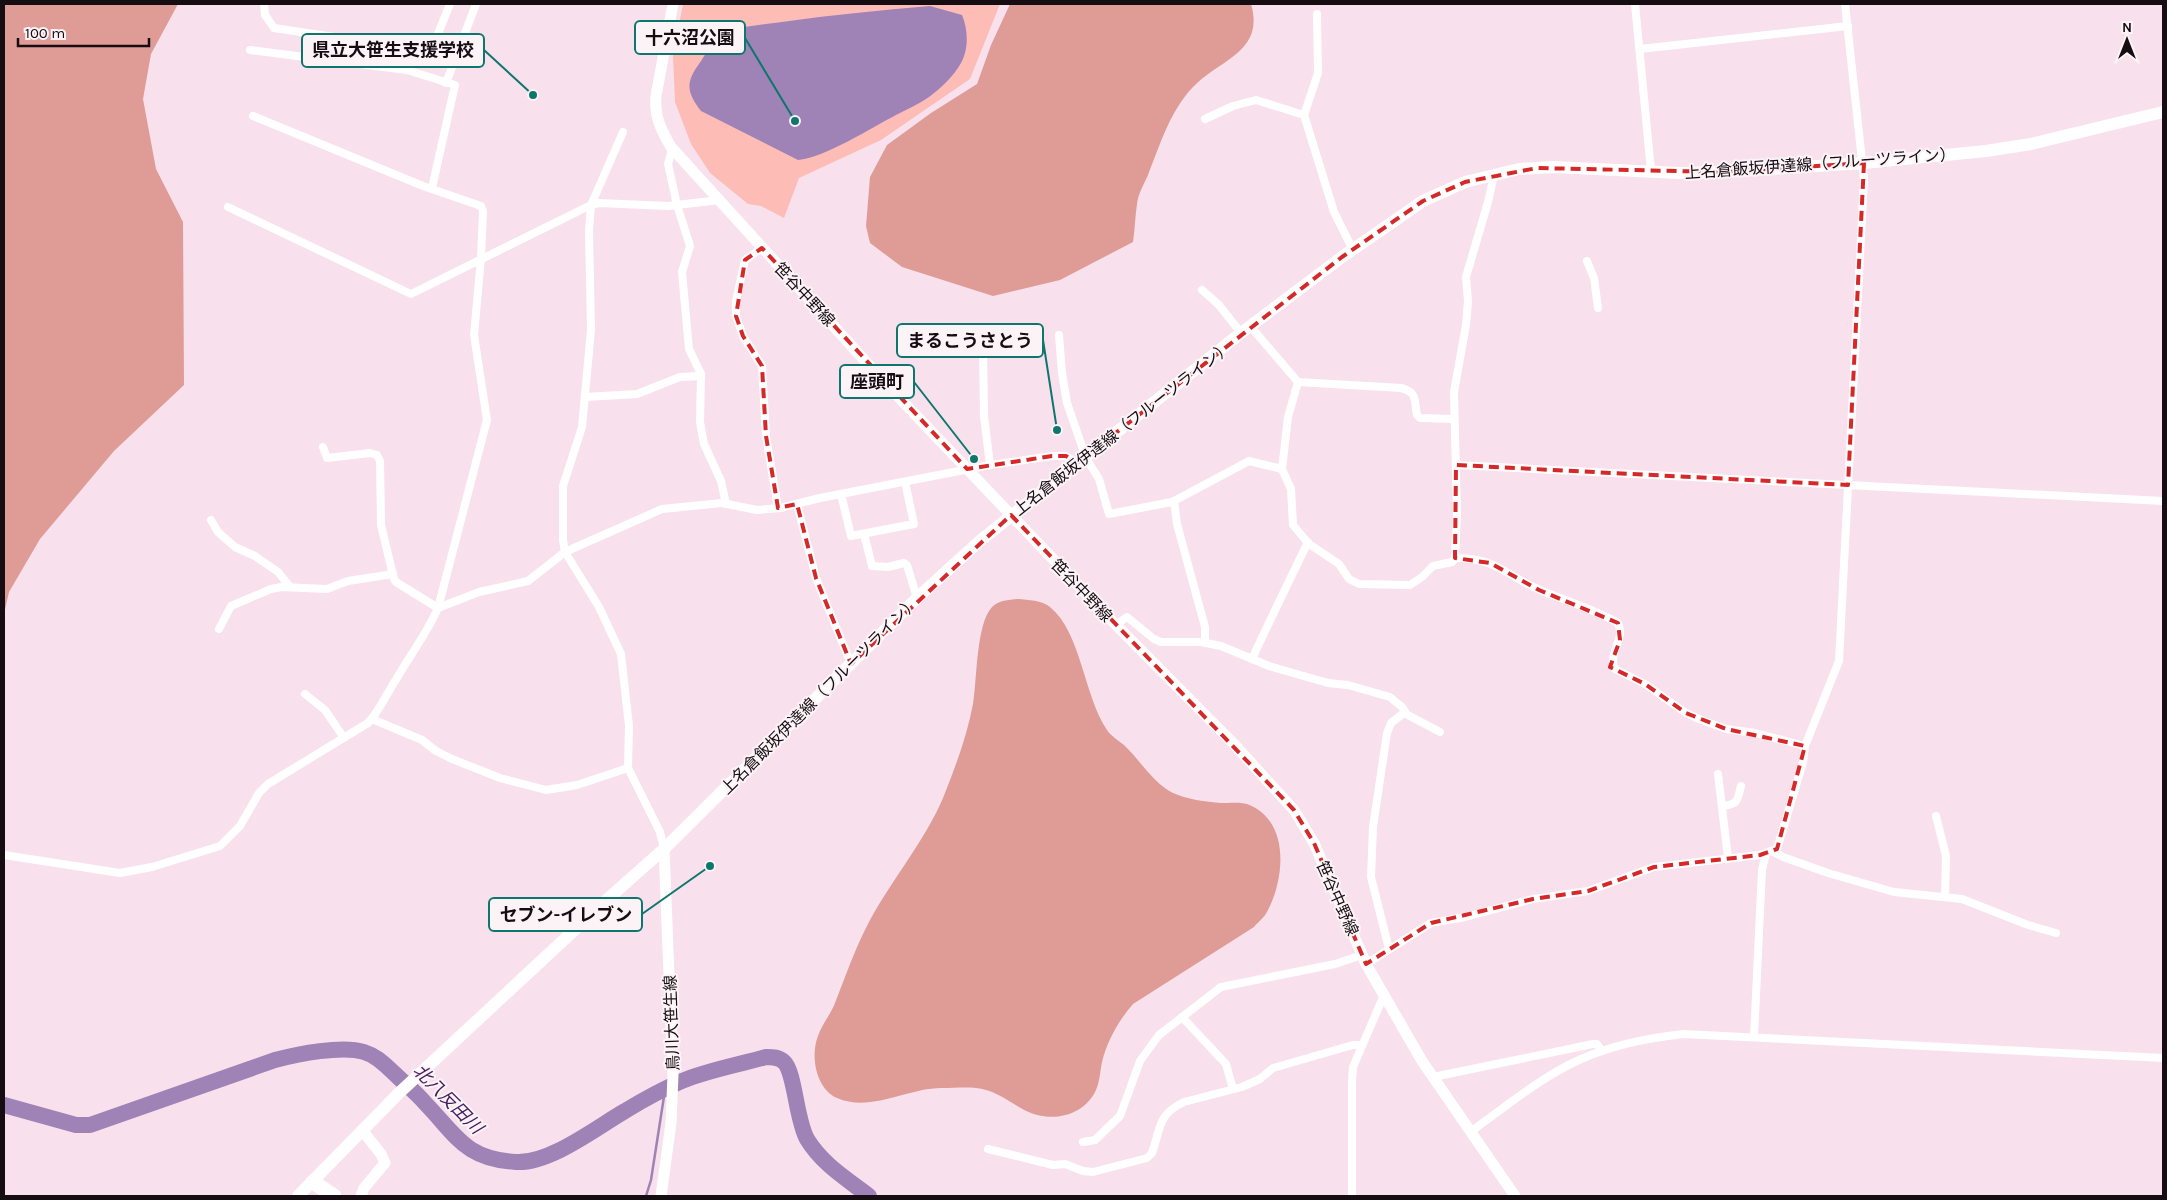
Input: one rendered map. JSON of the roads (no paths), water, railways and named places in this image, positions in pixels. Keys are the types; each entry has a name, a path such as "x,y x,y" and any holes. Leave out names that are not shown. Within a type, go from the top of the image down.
{"highway":[{"path":"312,1182 320,1196"},
{"path":"312,1182 334,1196"}],"main road":[{"name":"上名倉飯坂伊達線（フルーツライン）","path":"298,1196 402,1091 664,849 917,598 1011,515 1246,330 1408,210 1434,195 1465,182 1519,169 1723,172 1864,163 1986,151 2031,144 2163,112"}],"street":[{"path":"264,4 265,15 274,28 414,49 435,41 450,4"},
{"path":"446,83 476,4"},
{"name":"笹谷中野線","path":"674,4 656,96 655,111 662,131 672,149 967,469 1116,625 1233,742 1294,810 1314,843 1364,959 1384,995 1433,1077 1515,1196"},
{"path":"1635,4 1650,172"},
{"path":"1083,1142 1095,1140 1120,1116 1140,1061 1159,1035 1221,987 1364,959 1389,949 1431,923 1465,918 1533,899 1588,891 1654,867 1769,852 1776,849 1803,762 1805,746 1839,660 1864,163 1845,4"},
{"path":"1317,14 1318,73 1304,114 1334,212 1352,250"},
{"path":"1640,49 1848,26"},
{"path":"250,50 408,70 455,85 432,188"},
{"path":"1205,119 1233,106 1256,100 1304,114"},
{"path":"4,855 120,873 152,867 220,846 240,826 259,793 268,784 372,719 431,625 438,608 487,420 474,336 482,258 483,223 481,206 423,186 253,116"},
{"path":"623,132 591,204 589,230 591,330 582,428 563,486 562,540 565,552 599,607 622,654 629,726 628,768 660,832 664,849"},
{"path":"672,149 668,164 690,246 682,272 689,349 701,376 699,404 704,444 721,481 726,504"},
{"path":"1298,382 1288,418 1282,468 1291,489 1293,513 1291,522 1308,542 1339,564 1349,579 1359,584 1410,585 1433,566 1452,562 1455,558 1456,465 1454,419 1456,380 1466,326 1468,301 1466,277 1486,212 1494,174"},
{"path":"228,207 412,294 591,204 678,205 720,200"},
{"path":"762,248 745,260 736,301 736,316 743,336 762,366 766,436 778,508"},
{"path":"1587,261 1594,278 1598,308"},
{"path":"1202,290 1246,330 1298,382 1402,388 1410,390 1414,395 1417,415 1420,418 1454,419"},
{"path":"1059,335 1067,403 1082,461 1099,479 1110,514 1174,501 1249,460 1282,468"},
{"path":"983,348 984,416 990,465"},
{"path":"585,397 638,394 680,377 701,376"},
{"path":"323,447 327,458 370,453 377,455 380,461 381,525 396,582 438,608"},
{"path":"438,608 479,592 528,581 565,552 662,509 696,504 726,504 757,510 778,508 990,465 1052,456 1066,456 1082,461"},
{"path":"1456,465 2163,502"},
{"path":"841,494 851,536 864,534 914,524 905,482"},
{"path":"1174,501 1177,524 1187,566 1205,627 1205,643"},
{"path":"797,504 816,578 850,664"},
{"path":"210,520 218,532 235,547 255,556 278,572 290,587"},
{"path":"864,534 872,566 904,563 907,565 917,598"},
{"path":"1252,659 1308,542"},
{"path":"1455,558 1490,563 1538,590 1590,609 1618,623 1621,633 1612,661 1614,669 1645,684 1686,713 1726,729 1755,733 1805,746"},
{"path":"219,629 231,606 271,589 290,587 327,589 348,581 393,574"},
{"path":"1116,625 1127,617 1161,642 1205,643 1221,646 1252,659 1322,681 1348,685 1390,697 1406,714 1440,732"},
{"path":"305,694 325,710 344,738"},
{"path":"1389,949 1371,877 1373,827 1388,733 1391,723 1405,712"},
{"path":"372,719 422,740 436,751 452,759 500,778 546,790 577,785 628,768"},
{"path":"1718,774 1728,858"},
{"path":"1722,806 1734,805 1737,802 1741,786"},
{"path":"1936,816 1946,856 1945,896"},
{"name":"鳥川大笹生線","path":"661,1196 671,1123 673,1076 664,849"},
{"path":"1769,852 1828,873 1894,892 1962,899 2056,933"},
{"path":"1754,1037 1762,870 1769,852"},
{"path":"1352,1196 1353,1067 1371,1029 1384,995"},
{"path":"1182,1017 1226,1064 1233,1089"},
{"path":"1470,1132 1549,1077 1578,1060 1638,1040 1683,1034 2163,1058"},
{"path":"1433,1077 1593,1044 1597,1044 1602,1051"},
{"path":"988,1149 1053,1165 1065,1164 1093,1172 1108,1169 1147,1158 1152,1153 1163,1117 1167,1111 1184,1102 1233,1089 1260,1079 1273,1068 1362,1045"},
{"path":"361,1196 364,1188 385,1163 381,1154 362,1130"}],"waterway":[{"name":"北八反田川","path":"4,1105 76,1125 90,1125 275,1060 320,1051 355,1050 377,1058 418,1095 454,1135 473,1151 499,1160 516,1162 529,1161 558,1151 646,1099 682,1081 724,1068 766,1057 773,1057 782,1060 788,1067 803,1131 813,1148 835,1170 869,1196"},
{"path":"646,1196 651,1180 665,1090"}],"place":[{"name":"県立大笹生支援学校","path":"533,95"},
{"name":"十六沼公園","path":"795,121"},
{"name":"まるこうさとう","path":"1057,430"},
{"name":"座頭町","path":"974,459"},
{"name":"セブン-イレブン","path":"710,866"}]}
